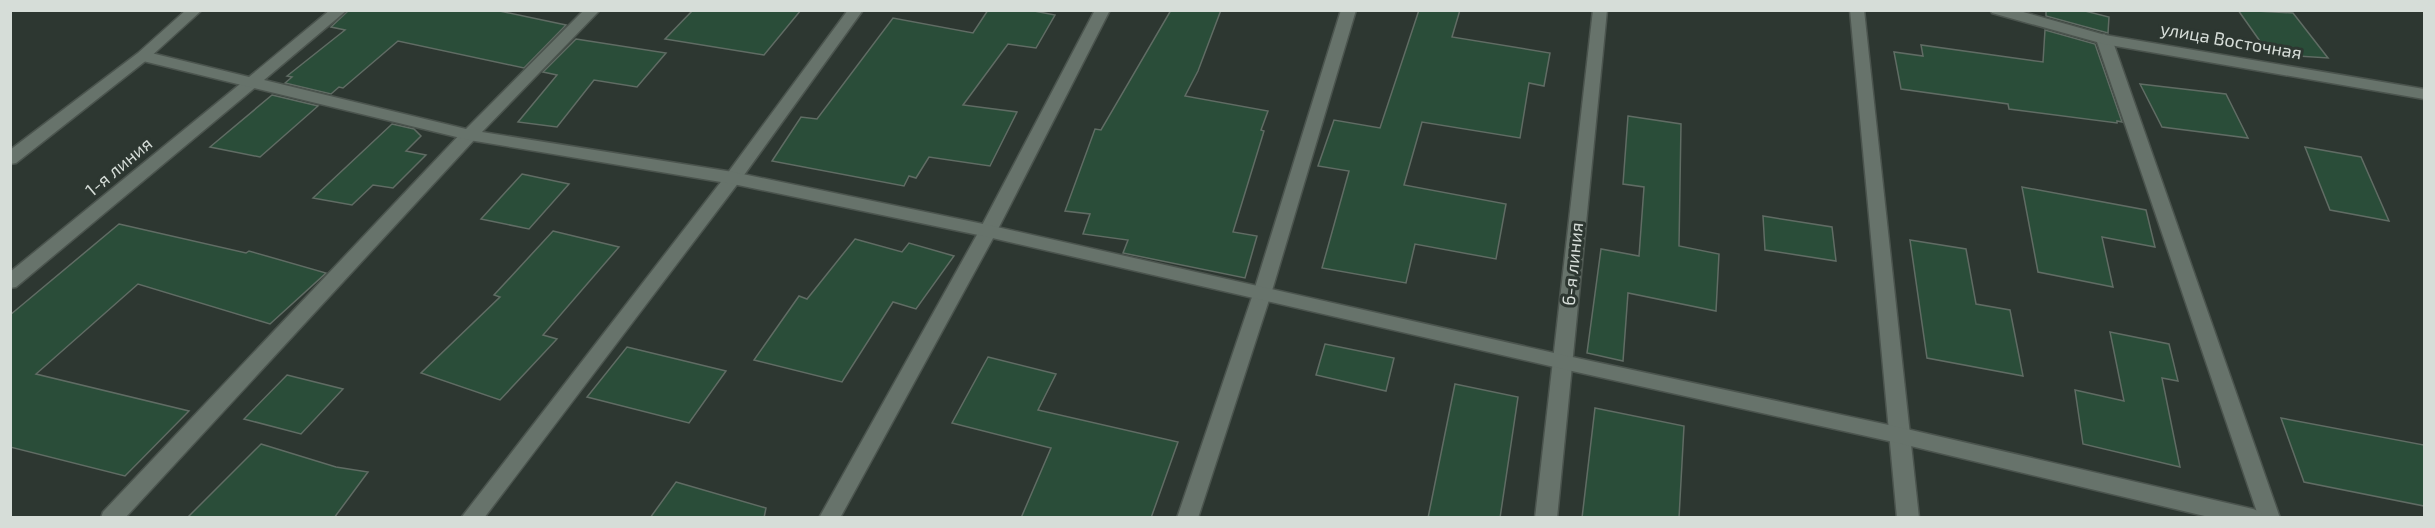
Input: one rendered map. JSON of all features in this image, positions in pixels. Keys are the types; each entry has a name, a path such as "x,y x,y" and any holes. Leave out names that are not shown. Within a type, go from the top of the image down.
{"street":[{"path":"10,159 143,56 195,10"},
{"path":"251,83 340,10"},
{"path":"111,518 469,135 593,10"},
{"path":"471,518 733,178 856,10"},
{"path":"829,518 988,231 1103,10"},
{"path":"1186,518 1262,294 1349,10"},
{"name":"6-я линия","path":"1546,518 1600,10"},
{"path":"1857,10 1908,518"},
{"name":"улица Восточная","path":"1997,10 2104,39 2424,94"},
{"path":"2104,39 2270,518"},
{"path":"143,56 469,135 733,178 988,231 1563,362 1898,435 2253,518"},
{"name":"1-я линия","path":"10,282 251,83"}],"building":[{"path":"349,10 495,10 566,25 524,68 398,41 343,88 339,87 331,94 285,83 292,77 287,76 345,30 331,27"},
{"path":"693,10 801,10 764,55 665,39"},
{"path":"988,10 1029,10 1055,15 1036,48 1008,44 963,105 1017,112 990,166 929,157 916,178 909,176 904,186 772,161 801,117 817,119 893,18 973,33"},
{"path":"1171,10 1221,10 1198,71 1185,96 1268,111 1233,232 1257,236 1245,278 1123,253 1128,240 1083,234 1090,214 1065,211 1095,129 1101,130"},
{"path":"1419,10 1460,10 1452,37 1550,53 1544,86 1529,83 1520,138 1422,122 1404,185 1506,204 1496,259 1415,244 1406,283 1322,268 1349,171 1318,166 1334,120 1380,128"},
{"path":"2046,10 2081,10 2109,17 2108,33 2046,16"},
{"path":"2238,10 2293,13 2328,58 2269,54"},
{"path":"2045,30 2095,44 2122,122 2009,109 2008,104 1901,89 1894,52 1923,56 1921,45 2043,62"},
{"path":"576,39 666,53 637,87 594,80 557,127 518,122 557,75 543,72"},
{"path":"2140,84 2226,94 2248,138 2162,127"},
{"path":"272,95 318,106 260,157 210,147"},
{"path":"1628,116 1681,124 1679,246 1719,254 1716,311 1628,293 1623,361 1587,353 1601,249 1639,256 1644,187 1623,184"},
{"path":"392,124 414,129 421,136 406,151 426,155 393,188 373,185 352,205 313,198"},
{"path":"2305,147 2361,157 2389,221 2330,210"},
{"path":"522,174 569,184 529,229 481,219"},
{"path":"2022,187 2146,210 2155,247 2102,237 2113,287 2038,272"},
{"path":"1763,216 1832,227 1836,261 1765,250"},
{"path":"119,224 246,253 249,251 326,273 270,324 138,284 36,374 189,411 125,476 10,447 10,315"},
{"path":"553,231 619,247 543,335 557,339 500,400 421,373 500,297 494,295"},
{"path":"855,239 902,252 909,243 954,256 916,309 893,302 842,382 754,360 799,296 807,299"},
{"path":"1910,240 1966,249 1976,304 2010,310 2023,376 1927,358"},
{"path":"2110,332 2169,344 2178,381 2162,378 2180,467 2083,444 2075,390 2124,401"},
{"path":"1325,344 1394,358 1386,391 1316,375"},
{"path":"627,347 726,371 689,423 587,397"},
{"path":"988,357 1056,374 1038,410 1178,442 1151,518 1021,518 1051,448 952,423"},
{"path":"287,375 343,389 301,434 244,419"},
{"path":"1455,384 1518,397 1500,518 1428,518"},
{"path":"1595,408 1684,426 1679,518 1582,518"},
{"path":"2281,418 2424,445 2424,506 2304,482"},
{"path":"261,444 336,467 368,472 334,518 187,518"},
{"path":"676,482 766,508 764,518 650,518"}]}
